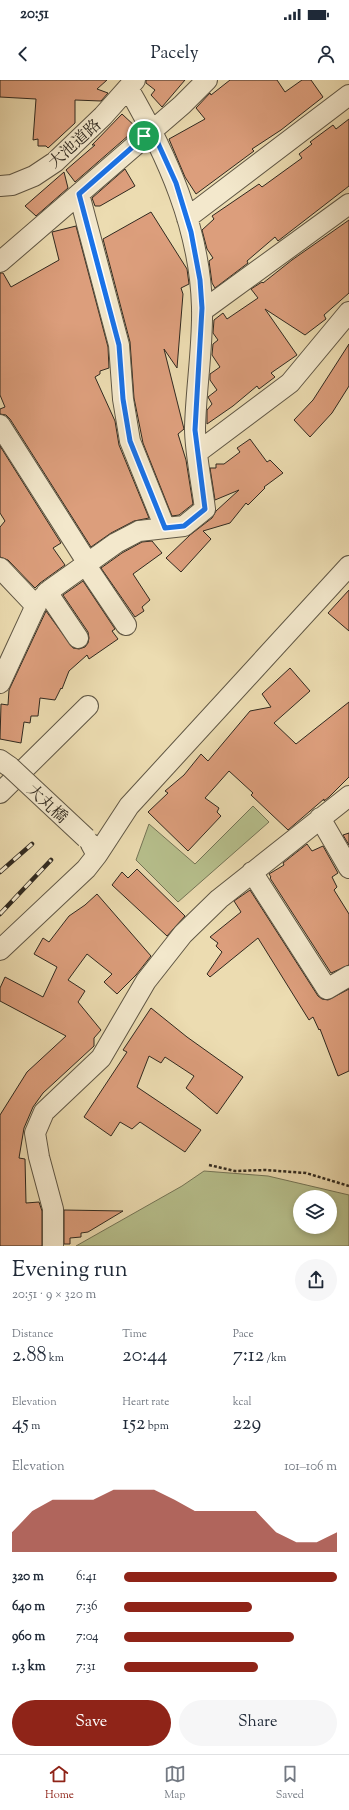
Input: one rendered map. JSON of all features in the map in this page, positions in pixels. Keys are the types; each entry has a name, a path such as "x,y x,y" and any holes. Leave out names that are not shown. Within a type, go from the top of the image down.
{"street":[{"path":"0,262 182,105 207,80"},
{"path":"0,683 42,599 86,563 116,543 139,531 184,526 205,509 195,430 202,311 200,280 191,232 176,183 132,84"},
{"name":"大池道路","path":"0,186 12,185 34,176 55,162 104,116 132,84"},
{"path":"187,218 349,95"},
{"path":"79,194 119,345 123,399 130,441 165,528"},
{"path":"202,311 349,204"},
{"path":"198,452 290,383 349,312"},
{"path":"0,425 126,625"},
{"path":"0,950 86,869 129,806 349,566"},
{"path":"0,568 42,599 78,638"},
{"path":"0,793 88,706"},
{"name":"大丸橋","path":"5,764 86,838 92,844 97,855"},
{"path":"53,1246 53,1209 39,1157 35,1133 44,1112 100,1058 146,981 183,934 219,899 349,796"},
{"path":"320,818 349,868"},
{"path":"252,872 327,990 349,976"}],"path":[{"path":"209,1165 235,1171 266,1170 306,1173 349,1186"}],"green space":[{"path":"253,806 269,822 178,902 136,860 149,824 195,864"},
{"path":"204,1171 268,1176 328,1190 293,1190 293,1234 337,1234 337,1192 349,1195 349,1246 76,1246 182,1186"}],"building":[{"path":"0,80 107,80 97,89 108,93 101,101 75,100 75,123 48,148 46,146 38,146 38,139 33,140 36,99 0,97"},
{"path":"146,80 185,80 162,107 151,95 155,90 146,83"},
{"path":"230,80 277,80 285,92 302,80 311,80 323,97 281,130 252,149 254,151 196,194 185,177 169,139 205,119 196,108 210,93 211,95"},
{"path":"122,114 137,128 75,182 66,170 95,145 92,145"},
{"path":"349,119 349,186 278,241 275,237 247,261 248,263 215,288 212,283 209,261 213,258 207,249 202,230 214,219 212,216 259,184 262,187 302,158 299,154 312,144 310,142 333,125 336,129"},
{"path":"125,169 135,186 100,206 95,206 92,198"},
{"path":"64,172 68,188 36,216 25,206"},
{"path":"151,212 187,269 189,284 181,288 183,294 177,368 164,349 184,429 178,434 186,460 193,504 179,515 172,516 143,443 134,398 130,342 103,239"},
{"path":"349,220 349,293 324,315 326,319 305,335 265,309 297,355 271,373 275,377 259,389 257,386 233,406 207,424 207,410 212,404 208,397 217,390 210,380 210,374 220,367 212,355 213,344 218,340 213,333 214,320 223,313 227,319 258,298 251,289 262,282 263,283 292,260"},
{"path":"76,226 108,347 109,368 100,371 100,374 95,377 115,421 119,445 149,518 134,521 111,533 91,547 10,419 6,415 0,414 0,409 5,407 0,395 0,273 3,273 11,287 59,260 52,232"},
{"path":"349,344 349,386 332,413 310,437 294,420 313,400"},
{"path":"250,439 267,462 270,460 283,473 264,487 265,488 248,505 246,503 230,523 203,531 211,539 181,572 166,558 190,535 212,518 216,511 239,490 215,500 210,468 216,468 216,464 224,464 240,452 237,448"},
{"path":"0,446 61,543 53,548 65,565 35,588 8,560 0,557 0,527 5,521 0,513"},
{"path":"152,541 162,553 133,574 150,600 142,607 144,611 135,617 101,568 122,553 142,542"},
{"path":"83,581 115,629 112,631 118,639 89,659 87,655 69,671 62,689 61,688 55,700 40,698 38,716 31,716 30,723 24,722 21,743 0,739 1,704 8,705 9,690 46,611 73,648 79,649 85,647 88,643 88,632 63,595"},
{"path":"349,590 349,631 328,613"},
{"path":"290,668 310,691 274,723 296,744 349,702 349,777 329,797 324,801 324,799 288,830 251,795 253,793 229,771 205,798 219,808 217,812 221,816 188,851 148,812 168,793 165,791 184,775 201,754 208,761 250,711 271,707 262,694"},
{"path":"349,833 349,845 343,835"},
{"path":"307,844 312,851 323,846 338,873 332,877 337,887 334,890 349,914 349,965 331,973 270,878 271,877 269,874 284,865 283,863"},
{"path":"137,869 185,916 167,936 112,885 122,872 128,878"},
{"path":"250,890 318,996 322,999 328,1000 349,989 349,1071 338,1076 320,1029 319,1030 313,1017 309,1020 258,938 210,977 207,974 222,952 216,946 218,943 210,937 241,912 234,901"},
{"path":"97,894 151,956 136,975 117,994 104,982 112,974 87,954 68,980 85,991 78,1002 101,1030 94,1038 94,1046 43,1093 33,1107 24,1128 19,1158 25,1159 26,1203 39,1202 42,1211 42,1246 0,1246 0,1115 27,1072 66,1036 0,1001 0,988 5,977 43,997 57,967 34,954 43,938 49,942 69,916 85,905"},
{"path":"151,1008 187,1037 243,1077 217,1114 186,1088 194,1076 165,1057 161,1063 149,1056 137,1087 201,1130 185,1152 140,1122 132,1129 120,1122 111,1136 84,1117 127,1052 123,1050"},
{"path":"64,1210 123,1211 88,1232 81,1233 81,1237 70,1238 70,1244 64,1244"}],"railway":[{"path":"0,872 32,844"},
{"path":"0,914 51,860"}],"route":[{"path":"152,130 176,183 191,232 200,280 202,308 195,430 205,509 184,526 165,528 130,441 123,399 119,345 79,194 144,136 152,130"}]}
